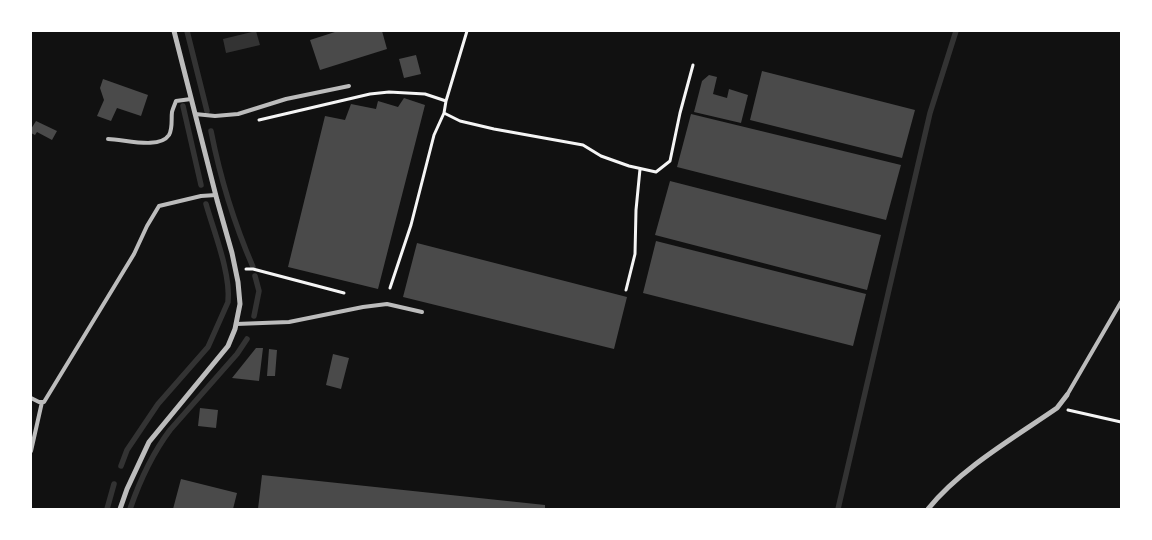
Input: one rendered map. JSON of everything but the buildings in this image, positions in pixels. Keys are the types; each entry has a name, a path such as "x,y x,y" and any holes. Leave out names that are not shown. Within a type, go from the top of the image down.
{"street":[{"path":"120,509 149,442 228,346 236,324 240,304 232,253 174,31"},
{"path":"928,509 966,472 1057,408 1067,395"}],"lane":[{"path":"195,114 215,116 238,114 286,100 349,86"},
{"path":"108,139 159,143 168,136 176,101 191,99"},
{"path":"31,451 42,402 44,402 96,318 134,254 146,226 159,206 201,196 216,195"},
{"path":"1067,395 1121,302"},
{"path":"236,324 289,322 387,304 422,312"},
{"path":"31,398 42,402"}],"path":[{"path":"390,288 412,225 434,135 444,113 467,31"},
{"path":"444,113 460,120 494,129 583,146 601,156 656,172 670,161 693,65"},
{"path":"255,121 370,94 389,92 425,94 446,101"},
{"path":"626,290 635,254 636,210 640,168"},
{"path":"235,270 253,269 344,293"},
{"path":"1057,408 1121,422"}],"shaded area":[{"path":"256,31 260,45 226,53 223,39"}],"waterway":[{"path":"187,31 207,111"},
{"path":"838,509 930,113 956,31"},
{"path":"183,106 201,185"},
{"path":"211,131 228,200 253,267"},
{"path":"121,466 127,450 158,404 208,347 228,302 227,279 206,204"},
{"path":"254,316 259,291 255,276"},
{"path":"130,509 147,468 170,430 237,354 247,339"},
{"path":"107,509 114,484"}]}
